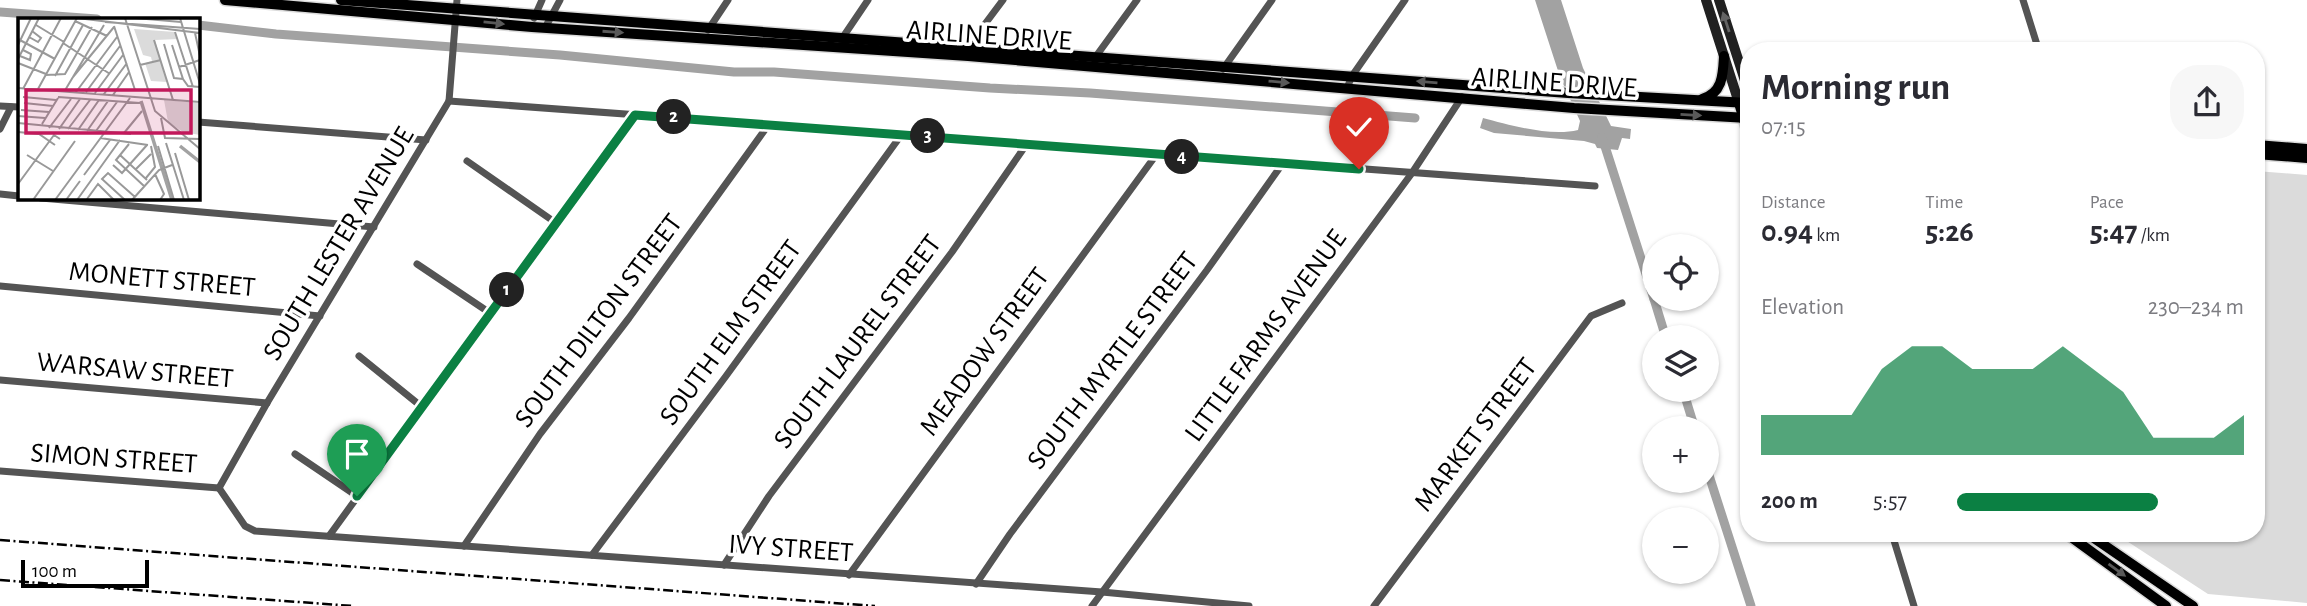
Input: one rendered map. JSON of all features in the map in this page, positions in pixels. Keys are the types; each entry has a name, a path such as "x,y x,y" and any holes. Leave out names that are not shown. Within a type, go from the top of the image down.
{"main road":[{"name":"AIRLINE DRIVE","path":"225,0 551,16 707,33"},
{"name":"AIRLINE DRIVE","path":"341,0 456,10 545,28 707,33 1223,72 1352,76 1568,93 1740,103"},
{"path":"1706,0 1724,56 1740,94"},
{"path":"1719,0 1740,65"},
{"name":"AIRLINE DRIVE","path":"840,42 974,47 1094,62"},
{"path":"1696,100 1709,97 1717,89 1723,78 1724,56"},
{"name":"AIRLINE DRIVE","path":"1223,72 1461,99 1740,118"},
{"path":"2265,146 2307,149"},
{"path":"2265,155 2307,158"},
{"path":"2078,542 2166,606"},
{"path":"2099,542 2190,605"}],"street":[{"path":"532,27 534,15 542,0"},
{"path":"545,28 560,0"},
{"path":"707,33 728,0"},
{"path":"840,42 868,0"},
{"path":"974,47 982,28 1003,0"},
{"path":"1094,62 1137,0"},
{"path":"1223,72 1272,0"},
{"path":"1348,88 1352,76 1405,0"},
{"path":"2023,0 2036,42"},
{"name":"SOUTH LESTER AVENUE","path":"219,488 267,403 449,101 456,10"},
{"name":"LITTLE FARMS AVENUE","path":"1092,606 1412,173 1461,99 1467,85"},
{"path":"449,101 1595,186"},
{"path":"0,106 15,107"},
{"path":"0,129 15,107"},
{"path":"329,536 635,115"},
{"path":"200,122 426,140"},
{"name":"SOUTH DILTON STREET","path":"464,545 540,435 629,318 769,124"},
{"name":"SOUTH ELM STREET","path":"592,555 902,134"},
{"name":"SOUTH LAUREL STREET","path":"724,565 769,496 952,252 1026,145"},
{"name":"MEADOW STREET","path":"849,575 1156,155"},
{"path":"467,161 556,223"},
{"name":"SOUTH MYRTLE STREET","path":"976,584 1283,163"},
{"path":"0,194 18,196"},
{"path":"64,200 374,227"},
{"path":"417,264 490,313"},
{"name":"MONETT STREET","path":"0,286 320,316"},
{"name":"MARKET STREET","path":"1374,606 1591,317 1622,303"},
{"path":"359,356 422,407"},
{"name":"WARSAW STREET","path":"0,380 267,403"},
{"path":"295,454 357,496"},
{"name":"SIMON STREET","path":"0,471 219,488 245,526 256,531 329,536"},
{"name":"IVY STREET","path":"329,536 1102,592 1249,606"},
{"path":"1894,542 1914,606"}],"shaded area":[{"path":"1535,0 1561,0 1583,68 1611,126 1631,129 1630,139 1622,138 1618,150 1597,148 1595,144 1584,141 1494,133 1480,128 1483,118 1543,131 1578,130 1580,121 1560,77"},
{"path":"2265,172 2307,175 2307,603 2208,594 2128,542 2265,542"}],"waterway":[{"path":"0,12 83,18"},
{"path":"200,25 276,34 560,55 734,72 774,72 1090,93 1415,118"},
{"path":"1602,137 1642,262"},
{"path":"1658,311 1662,325"},
{"path":"1687,402 1691,416"},
{"path":"1715,493 1751,606"}],"railway":[{"path":"0,540 875,606"},
{"path":"0,580 353,606"}],"route":[{"path":"357,496 635,115 1359,169"}]}
